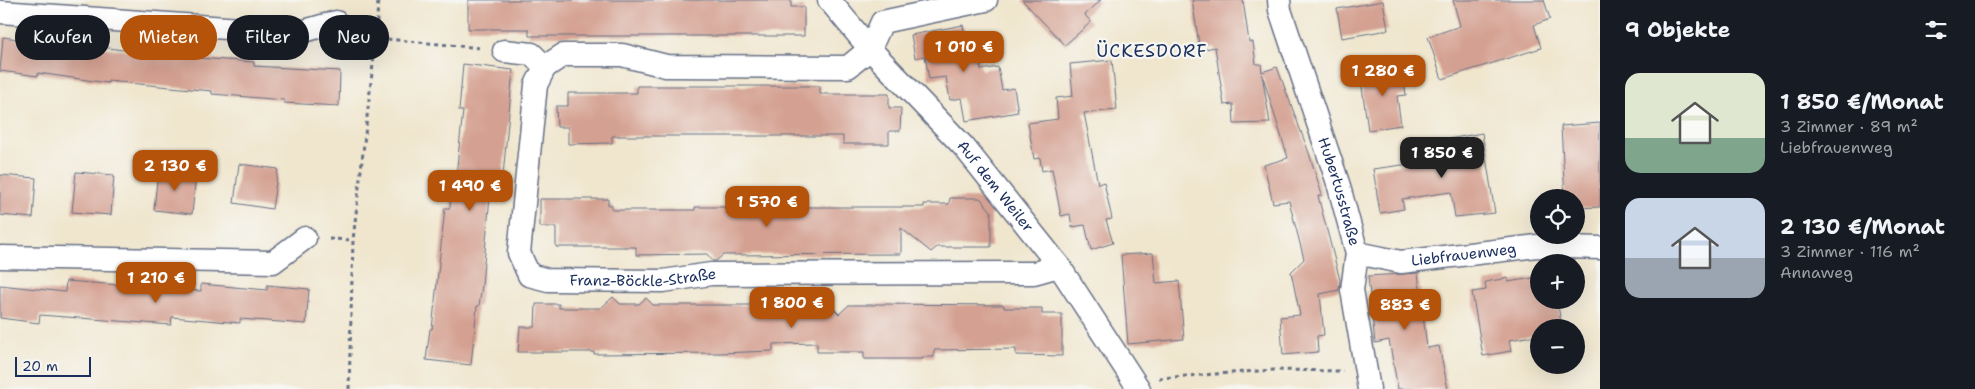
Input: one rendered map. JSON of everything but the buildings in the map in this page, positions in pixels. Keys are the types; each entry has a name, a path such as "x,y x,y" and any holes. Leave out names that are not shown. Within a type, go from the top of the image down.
{"street":[{"name":"Auf dem Weiler","path":"829,0 870,49 964,147 1059,266 1136,385"},
{"path":"504,51 532,54 545,67 563,55 622,55 666,66 848,66 870,49 882,22 986,0"},
{"name":"Hubertusstraße","path":"1279,0 1280,10 1338,183 1357,253 1352,290 1367,380"},
{"path":"0,12 297,33 319,27"},
{"name":"Franz-Böckle-Straße","path":"545,67 536,85 519,253 529,275 548,280 663,281 711,274 1034,273 1059,266"},
{"path":"0,257 273,262 305,238"},
{"name":"Liebfrauenweg","path":"1357,253 1401,262 1537,246 1600,248"}],"path":[{"path":"377,15 378,0"},
{"path":"389,39 504,51"},
{"path":"349,389 353,240 373,60"},
{"path":"1136,385 1273,370 1367,380"}],"district":[{"name":"ÜCKESDORF","path":"1152,51"}]}
